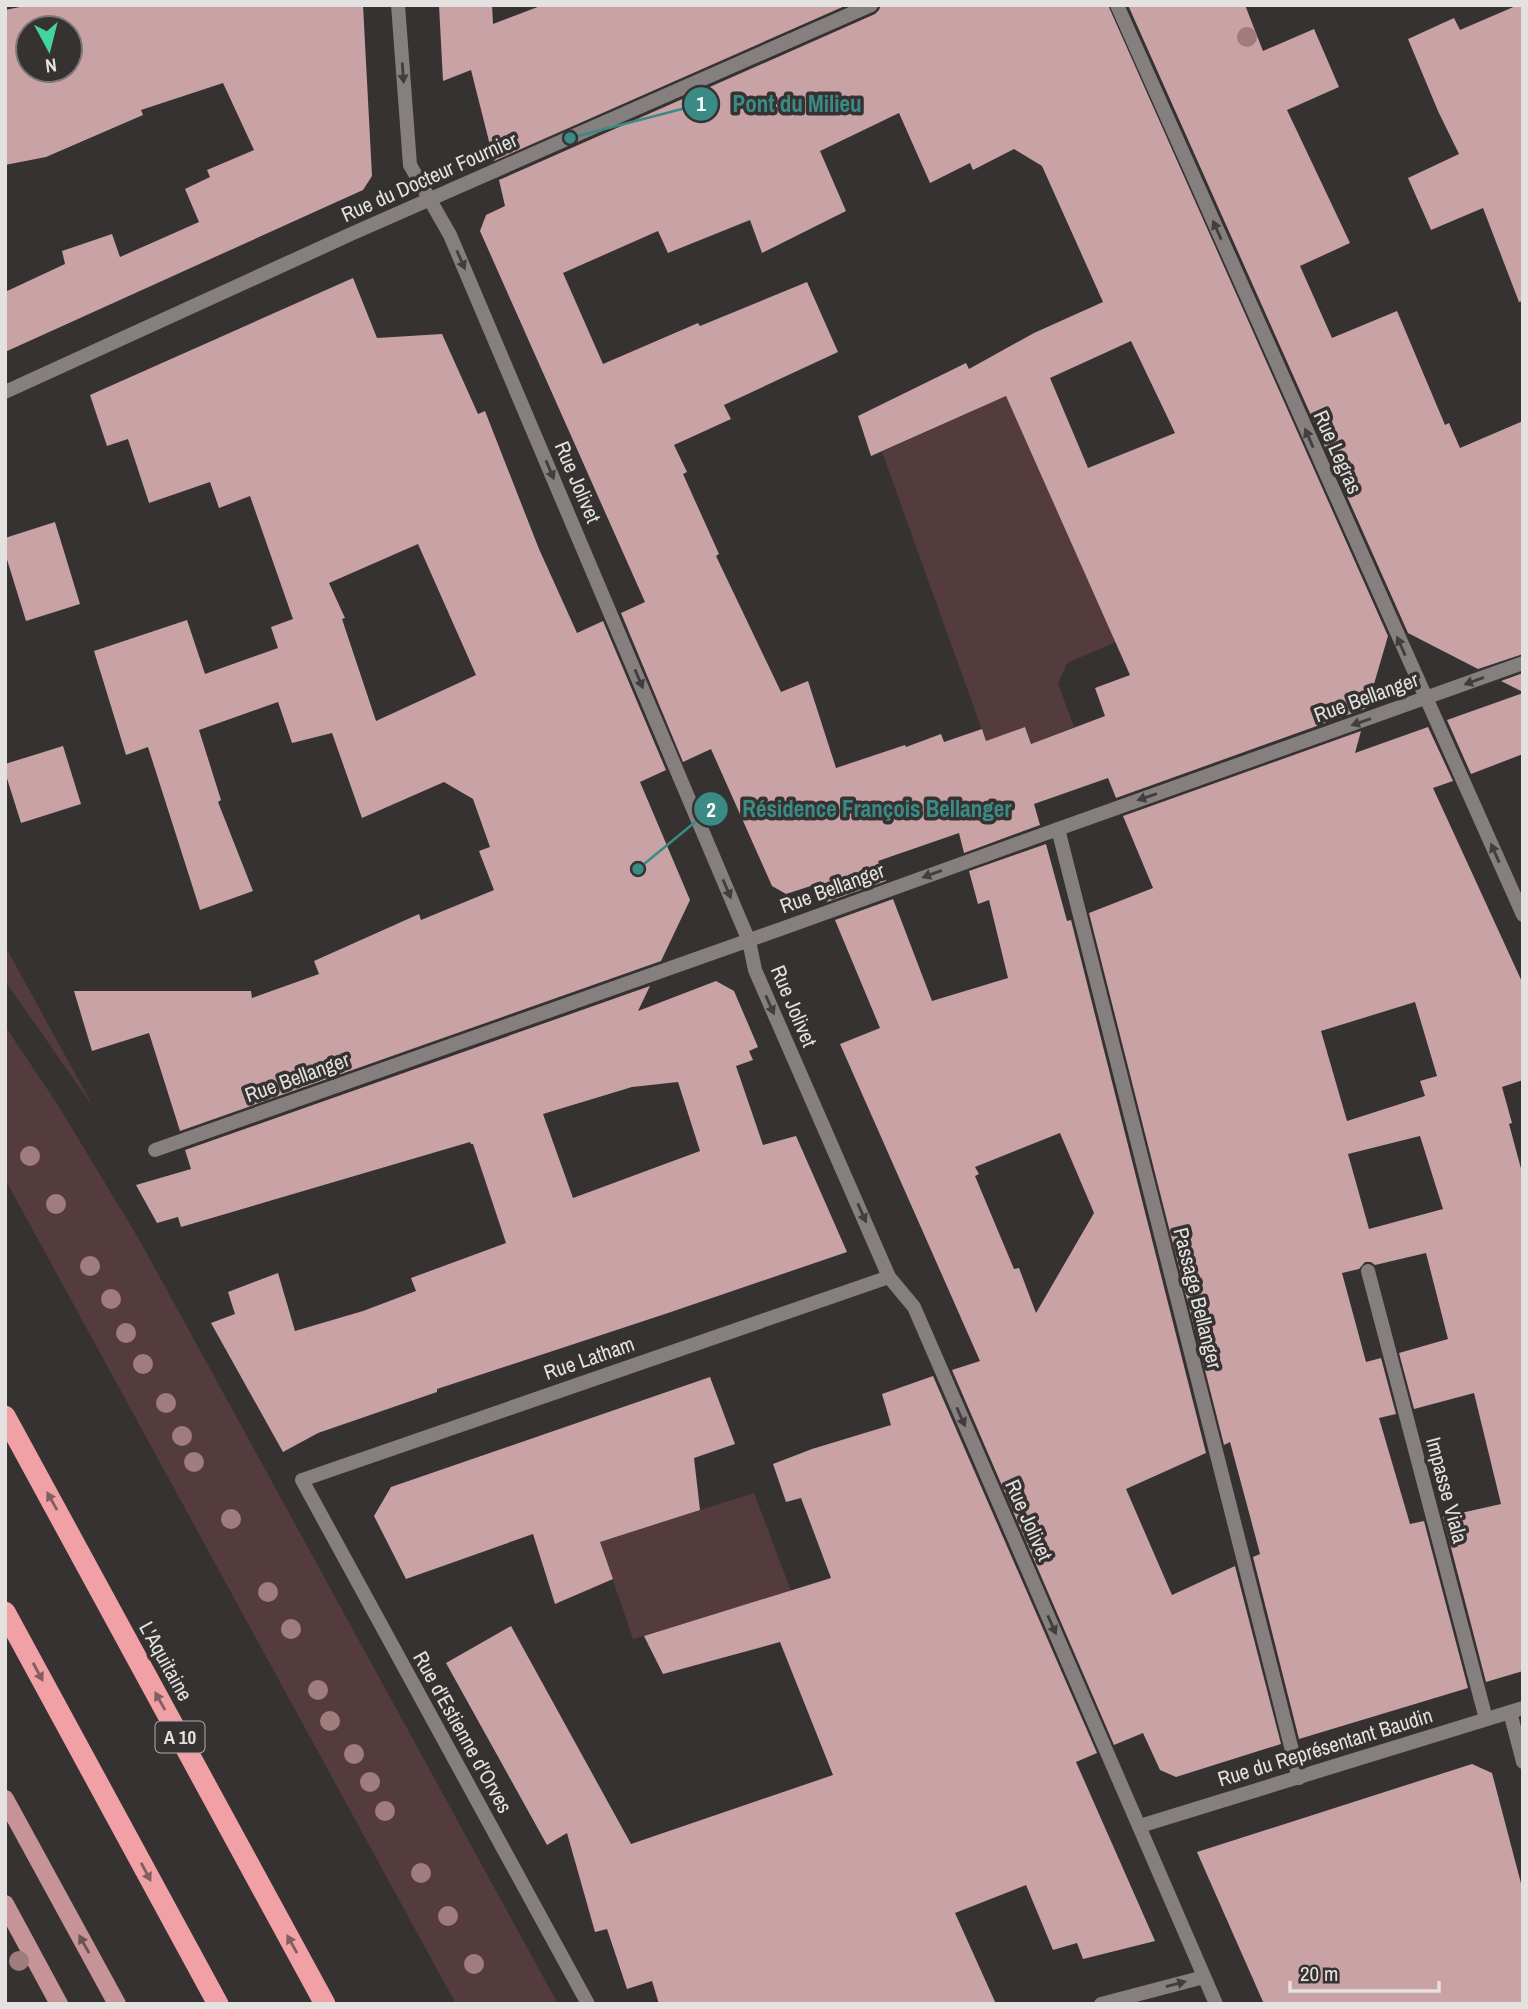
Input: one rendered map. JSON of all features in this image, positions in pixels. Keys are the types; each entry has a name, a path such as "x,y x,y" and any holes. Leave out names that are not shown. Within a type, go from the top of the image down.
{"highway":[{"name":"L'Aquitaine","path":"5,1416 325,2004"},
{"path":"5,1612 218,2004"}],"main road":[{"path":"5,1798 117,2004"},
{"path":"5,1904 59,2004"}],"street":[{"name":"Rue Jolivet","path":"398,5 410,165 450,236 749,941 755,970 890,1277 914,1307 1216,2004"},
{"name":"Rue du Docteur Fournier","path":"5,392 871,5"},
{"name":"Rue Legras","path":"1117,5 1523,915"},
{"name":"Rue Bellanger","path":"155,1150 749,941 1523,663"},
{"name":"Passage Bellanger","path":"1058,828 1298,1777"},
{"name":"Impasse Viala","path":"1368,1271 1486,1719"},
{"name":"Rue Latham","path":"302,1480 890,1277"},
{"name":"Rue d'Estienne d'Orves","path":"302,1480 588,2004"},
{"name":"Rue du Représentant Baudin","path":"1140,1826 1516,1710"},
{"path":"1516,1710 1523,1762"},
{"path":"1101,2004 1203,1977"}],"shaded area":[{"path":"1006,396 1116,642 1067,663 1058,683 1074,727 1031,744 1025,727 986,741 882,452"},
{"path":"5,946 94,1108 5,981"},
{"path":"5,1026 56,1102 140,1241 558,2004 456,2004 5,1179"},
{"path":"754,1493 791,1591 633,1639 600,1542"}],"building":[{"path":"30,5 363,5 372,176 363,190 5,352 5,292 65,264 62,251 112,234 120,257 199,222 185,189 210,177 207,170 254,150 223,83 141,110 143,115 46,157 5,165 5,10"},
{"path":"439,5 492,5 493,24 543,5 847,5 494,161 471,70 443,81"},
{"path":"881,5 1108,5 1388,636 1367,708 1116,798 1108,778 1034,804 1040,825 964,853 959,833 878,861 886,881 827,902 820,883 786,894 772,886 711,749 683,762 621,613 645,602 480,231 486,215 505,206 499,180 879,10","holes":["899,113 930,183 970,163 973,170 1014,149 1042,166 1103,302 1034,333 969,369 966,363 858,416 871,456 1006,396 1130,675 1095,688 1105,716 1031,744 1025,727 986,741 982,729 944,742 941,734 836,768 808,681 781,692 716,556 719,554 683,474 687,472 674,445 731,419 724,405 838,352 807,282 700,326 698,323 603,364 563,273 658,231 668,253 750,220 762,253 846,211 820,151","1131,341 1175,433 1088,468 1050,378"]},
{"path":"1128,5 1245,5 1263,51 1314,29 1339,87 1287,110 1350,243 1300,266 1332,338 1397,311 1445,425 1449,423 1460,448 1523,421 1523,654 1478,669 1408,633"},
{"path":"1523,5 1523,301 1519,302 1483,208 1431,230 1408,178 1459,154 1408,39 1454,18 1460,30"},
{"path":"353,278 377,338 442,334 478,414 485,411 539,549 577,633 603,621 666,770 640,782 690,900 661,961 180,1131 149,1033 92,1051 74,991 251,991 252,998 319,974 314,961 419,914 421,920 494,890 479,851 490,847 473,799 444,782 362,818 332,733 292,743 278,702 199,730 221,800 218,802 253,891 200,910 148,747 126,755 94,651 187,620 205,674 278,648 271,627 293,619 250,496 219,508 210,482 149,503 128,439 107,446 90,395","holes":["418,544 476,675 376,721 342,619 345,618 329,583"]},
{"path":"55,522 80,604 26,621 5,553 5,538"},
{"path":"1523,673 1523,692 1501,681"},
{"path":"1523,693 1523,754 1471,774 1447,720"},
{"path":"1428,727 1453,781 1433,788 1523,984 1523,1080 1502,1087 1523,1176 1523,1671 1486,1682 1443,1517 1501,1504 1474,1393 1414,1409 1399,1353 1448,1339 1426,1253 1375,1265 1365,1262 1359,1269 1342,1273 1366,1362 1381,1358 1396,1414 1379,1418 1410,1524 1424,1521 1468,1688 1299,1739 1253,1557 1260,1554 1230,1442 1224,1445 1089,913 1153,888 1123,816 1361,731 1355,753","holes":["1415,1002 1437,1076 1420,1081 1425,1096 1347,1121 1321,1031","1420,1136 1443,1209 1369,1229 1348,1154"]},
{"path":"63,746 81,804 21,823 5,764"},
{"path":"1046,844 1067,921 1071,920 1206,1453 1126,1489 1172,1595 1235,1566 1281,1744 1176,1777 1160,1770 1143,1733 1114,1745 952,1370 980,1361 840,1044 880,1028 835,920 893,899 932,1001 1008,978 989,900 978,904 969,871","holes":["1060,1133 1094,1213 1036,1313 1019,1268 1014,1269 975,1176 979,1174 975,1167"]},
{"path":"716,981 734,991 758,1047 749,1051 753,1060 736,1066 763,1145 796,1136 847,1252 437,1389 437,1392 318,1433 283,1452 211,1323 235,1314 228,1292 278,1273 295,1331 363,1311 416,1291 411,1278 506,1243 473,1144 470,1142 181,1227 178,1217 157,1223 136,1185 191,1169 185,1150 650,986 638,1011","holes":["678,1082 700,1151 573,1198 543,1114 632,1087"]},
{"path":"933,1376 1097,1753 1076,1762 1155,1941 1083,1959 1077,1943 1053,1950 1026,1885 955,1913 996,2004 659,2004 652,1981 627,1989 607,1929 595,1932 567,1833 547,1845 446,1663 511,1626 631,1844 833,1775 780,1642 663,1674 644,1636 831,1578 801,1498 786,1502 773,1464 891,1425 882,1394"},
{"path":"710,1377 735,1444 694,1458 700,1510 600,1542 613,1579 555,1604 533,1534 406,1579 374,1516 391,1487"},
{"path":"1472,1764 1492,1773 1523,1891 1523,2004 1264,2004 1197,1852"}],"place":[{"name":"Pont du Milieu","path":"570,138"},
{"name":"Résidence François Bellanger","path":"638,869"}]}
